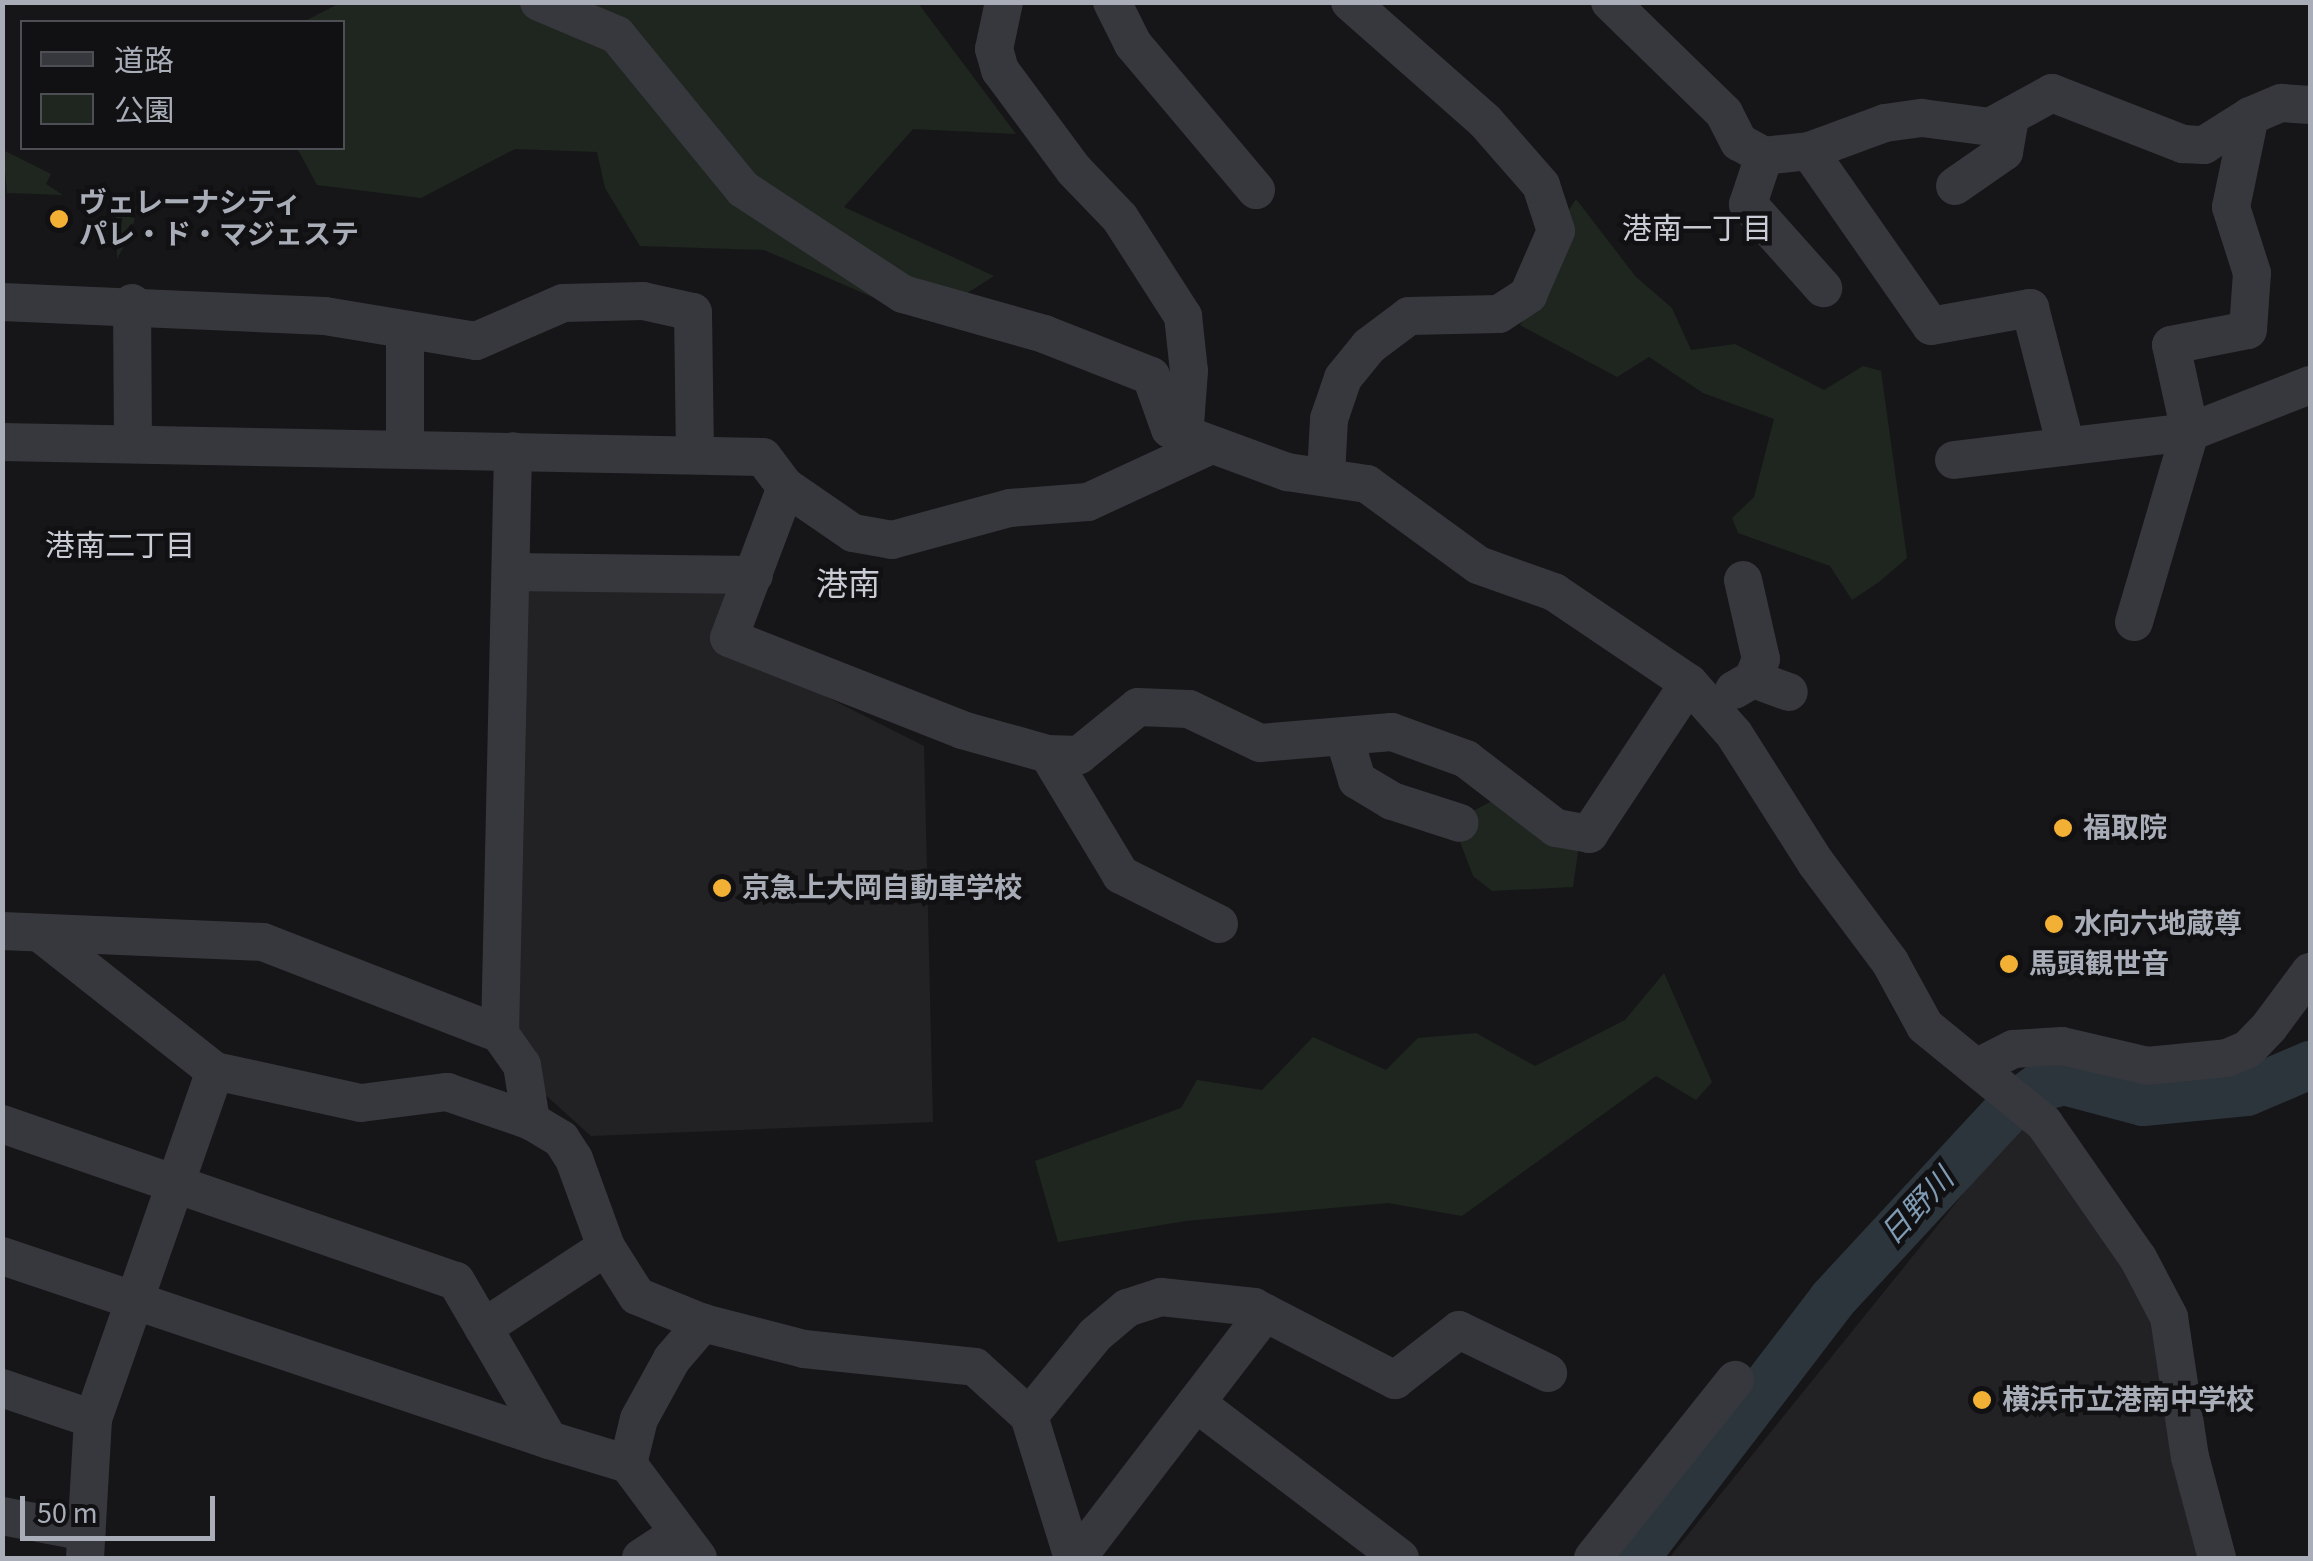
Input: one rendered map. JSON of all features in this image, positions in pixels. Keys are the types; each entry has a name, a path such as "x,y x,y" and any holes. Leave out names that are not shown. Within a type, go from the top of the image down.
{"street":[{"path":"539,2 617,35 743,189 903,294 1044,334 1151,376 1170,430 1195,442 1287,472 1367,484 1478,565 1554,592 1700,694 1890,962 1925,1026 2030,1112 2138,1258 2169,1317 2190,1457 2218,1558"},
{"path":"1004,2 994,49 1000,70 1074,170 1120,218 1183,316 1195,442"},
{"path":"1112,2 1132,44 1256,190"},
{"path":"1326,475 1328,419 1343,378 1370,346 1409,316 1499,314 1528,295 1556,230 1541,185 1485,121 1350,2"},
{"path":"1610,2 1724,113 1739,142 1764,156 1809,151 1885,123 1922,118 1976,128 2010,117 2052,93 2184,144 2204,144 2250,116 2281,104 2310,104"},
{"path":"2134,622 2190,432 2172,346 2248,330 2252,273 2231,207 2250,116"},
{"path":"1955,186 2004,152 2010,117"},
{"path":"1809,151 1931,326 2030,308 2066,446"},
{"path":"1764,156 1748,204 1823,288"},
{"path":"2,302 132,303 325,316 476,341 564,303 643,301 693,312 695,453"},
{"path":"132,303 133,444"},
{"path":"404,449 405,330"},
{"path":"1954,460 2190,432 2310,386"},
{"path":"2,442 764,456 786,487 853,533 892,540 1010,508 1075,506 1126,490 1195,442"},
{"path":"500,1034 513,451"},
{"path":"786,487 730,638 962,730 1048,754 1079,754 1138,707 1190,710 1260,744 1344,740 1392,732 1466,758 1556,828 1590,834 1700,694 1753,679 1788,692"},
{"path":"510,572 754,575"},
{"path":"1743,580 1761,659 1753,679"},
{"path":"1344,740 1357,780 1392,801 1460,822"},
{"path":"1048,754 1120,876 1219,924"},
{"path":"2,930 264,942 500,1034 522,1065 531,1121"},
{"path":"40,933 215,1071 361,1103 447,1092 531,1121 561,1140 574,1159 606,1247 638,1296 704,1323 804,1349 975,1367 1029,1416 1075,1558"},
{"path":"1984,1072 2013,1048 2062,1046 2147,1066 2226,1058 2258,1038 2310,972"},
{"path":"2,1516 86,1545 93,1419 215,1071"},
{"path":"2,1124 456,1281 550,1440"},
{"path":"483,1328 606,1247"},
{"path":"2,1256 628,1464 689,1546 641,1558"},
{"path":"1029,1416 1095,1335 1126,1308 1161,1297 1265,1313 1395,1380 1459,1330 1548,1373"},
{"path":"1075,1558 1265,1313"},
{"path":"628,1464 639,1419 672,1359 704,1323"},
{"path":"1593,1558 1735,1380"},
{"path":"2,1388 93,1419"},
{"path":"1196,1404 1400,1558"}],"shaded area":[{"name":"京急上大岡自動車学校","path":"518,578 739,588 720,643 924,746 933,1122 591,1136 540,1090 515,1030"},
{"name":"横浜市立港南中学校","path":"2022,1121 2147,1294 2203,1558 1669,1558"}],"green space":[{"path":"342,2 918,3 1016,134 913,129 844,207 994,276 925,320 764,250 640,246 605,188 597,152 515,149 421,198 317,185 298,150 345,150 345,20 307,20"},
{"path":"3,150 51,174 46,184 63,195 7,193"},
{"path":"1576,199 1636,277 1672,308 1691,350 1735,344 1824,390 1863,366 1881,371 1907,558 1879,582 1852,600 1830,566 1738,533 1732,518 1754,497 1774,419 1703,393 1649,357 1617,377 1520,325 1557,266 1567,213"},
{"path":"116,206 138,206 131,233 117,259"},
{"path":"1492,801 1579,845 1573,887 1492,891 1473,876 1459,839 1473,811"},
{"path":"1664,973 1712,1082 1696,1100 1656,1076 1462,1216 1388,1203 1186,1221 1058,1242 1035,1161 1181,1108 1197,1080 1262,1090 1313,1037 1386,1070 1418,1038 1476,1033 1535,1066 1625,1020"}],"waterway":[{"name":"日野川","path":"1635,1558 1832,1300 2011,1107 2038,1088 2064,1081 2143,1102 2247,1092 2310,1065"}],"place":[{"name":"ヴェレーナシティ パレ・ド・マジェステ","path":"59,219"},
{"name":"福取院","path":"2063,828"},
{"name":"京急上大岡自動車学校","path":"722,888"},
{"name":"水向六地蔵尊","path":"2054,924"},
{"name":"馬頭観世音","path":"2009,964"},
{"name":"横浜市立港南中学校","path":"1982,1400"}],"district":[{"name":"港南一丁目","path":"1697,230"},
{"name":"港南二丁目","path":"120,547"},
{"name":"港南","path":"848,585"}]}
